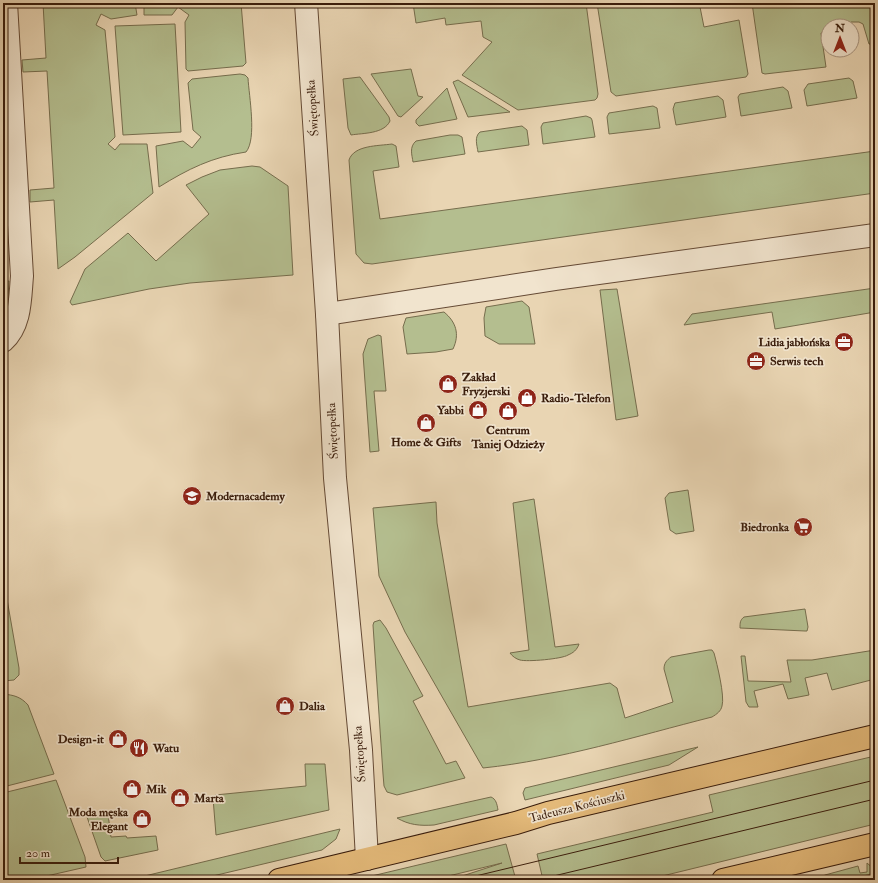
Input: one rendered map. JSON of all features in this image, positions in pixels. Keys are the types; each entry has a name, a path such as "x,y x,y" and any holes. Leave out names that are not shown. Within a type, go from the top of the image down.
{"main road":[{"name":"Tadeusza Kościuszki","path":"279,880 548,813 875,736"},
{"path":"723,880 875,844"}],"street":[{"path":"3,341 14,326 18,312 22,276 6,3"},
{"name":"Świętopełka","path":"306,3 327,314 335,478 361,750 367,859"},
{"path":"327,314 556,279 875,235"}],"green space":[{"path":"43,3 135,3 137,15 111,19 101,14 96,25 105,30 115,137 108,144 115,150 120,144 147,144 153,193 75,257 58,269 54,200 30,202 30,190 54,188 47,71 23,72 22,60 46,58"},
{"path":"144,3 241,3 246,63 243,66 188,71 186,69 185,22 189,15 178,7 172,15 144,15"},
{"path":"413,3 586,3 598,94 597,98 595,100 518,110 462,75 492,42 483,37 481,21 446,25 445,18 416,23"},
{"path":"597,3 707,3 700,7 704,27 739,20 748,74 746,77 616,96 611,92"},
{"path":"752,3 875,3 875,44 869,44 863,24 860,22 860,18 820,18 820,58 825,58 826,67 765,74 762,73"},
{"path":"175,24 181,132 123,135 115,26"},
{"path":"411,69 418,96 423,97 401,117 398,116 371,74"},
{"path":"240,74 245,75 248,78 251,106 252,128 249,146 246,152 222,157 201,165 159,187 156,146 183,141 192,148 201,137 193,130 188,83 192,79"},
{"path":"360,77 389,117 390,121 378,131 351,135 348,128 343,79"},
{"path":"849,78 853,81 857,98 807,106 804,90 808,84"},
{"path":"458,80 510,112 468,117 453,82"},
{"path":"783,87 788,91 792,108 741,116 738,97 740,94"},
{"path":"447,88 457,119 419,126 416,123 416,120"},
{"path":"718,96 723,100 726,117 676,125 673,109 675,103"},
{"path":"653,106 657,108 660,128 609,134 607,117 609,113"},
{"path":"586,116 592,120 595,137 543,144 541,127 543,123"},
{"path":"522,126 527,130 529,145 478,152 476,139 480,132"},
{"path":"458,135 462,137 465,154 413,162 412,146 416,141"},
{"path":"392,144 396,146 399,167 373,171 380,219 875,151 875,193 372,264 364,263 356,254 349,160 356,151 361,149"},
{"path":"252,166 260,167 288,186 293,275 190,283 149,289 72,305 70,302 85,269 128,233 156,261 209,214 186,185 220,170"},
{"path":"9,281 8,298 3,317 3,282"},
{"path":"875,288 875,312 775,329 772,312 684,325 692,314"},
{"path":"617,289 638,416 616,420 600,290"},
{"path":"522,301 529,307 535,344 499,344 485,336 484,318 486,307"},
{"path":"444,312 454,324 456,329 456,338 453,349 407,354 403,327 406,318"},
{"path":"378,335 381,336 386,391 374,391 379,451 370,452 363,354 368,339"},
{"path":"688,490 694,531 676,534 670,530 665,498 669,493"},
{"path":"534,499 555,647 579,644 575,651 559,658 524,661 516,658 510,653 529,650 513,503"},
{"path":"436,502 437,523 468,707 610,683 617,688 625,718 673,702 664,669 665,663 671,657 712,650 722,688 723,701 720,711 712,717 598,747 541,759 483,768 405,632 379,576 373,508"},
{"path":"3,576 19,675 14,680 3,681"},
{"path":"805,609 808,627 807,631 740,628 740,622 744,617"},
{"path":"380,620 386,628 423,696 413,701 446,764 456,761 465,778 397,795 387,792 384,786 373,625 374,622"},
{"path":"875,650 875,679 832,690 827,673 805,678 809,695 788,699 783,684 754,691 758,707 749,707 746,702 741,656 745,656 748,681 791,682 787,660 812,660"},
{"path":"3,694 17,697 28,705 54,774 3,787"},
{"path":"698,747 669,765 525,800 523,793 525,788"},
{"path":"875,756 875,824 646,880 543,880 537,854 713,812 709,795"},
{"path":"305,764 325,764 329,810 216,835 213,798 216,798 215,795 306,786"},
{"path":"56,780 85,857 86,867 29,880 3,880 3,793"},
{"path":"491,797 495,800 498,810 434,825 415,824 397,818"},
{"path":"108,814 111,837 126,836 127,838 156,836 158,850 105,861 101,857 87,817"},
{"path":"340,829 336,839 322,850 196,880 128,880"},
{"path":"506,844 516,880 450,880 502,863 432,880 355,880"},
{"path":"867,863 874,869 875,873 847,880 816,880 825,875 858,866 860,873 867,872"}],"tram line":[{"path":"459,880 875,780"},
{"path":"537,880 875,799"}],"place":[{"name":"Lidia jabłońska","path":"844,342"},
{"name":"Serwis tech","path":"756,361"},
{"name":"Zakład Fryzjerski","path":"448,384"},
{"name":"Radio-Telefon","path":"527,398"},
{"name":"Yabbi","path":"478,410"},
{"name":"Centrum Taniej Odzieży","path":"508,411"},
{"name":"Home & Gifts","path":"426,423"},
{"name":"Modernacademy","path":"192,496"},
{"name":"Biedronka","path":"803,527"},
{"name":"Dalia","path":"285,706"},
{"name":"Design-it","path":"118,739"},
{"name":"Watu","path":"139,748"},
{"name":"Mik","path":"132,789"},
{"name":"Marta","path":"180,798"},
{"name":"Moda męska Elegant","path":"142,819"}]}
